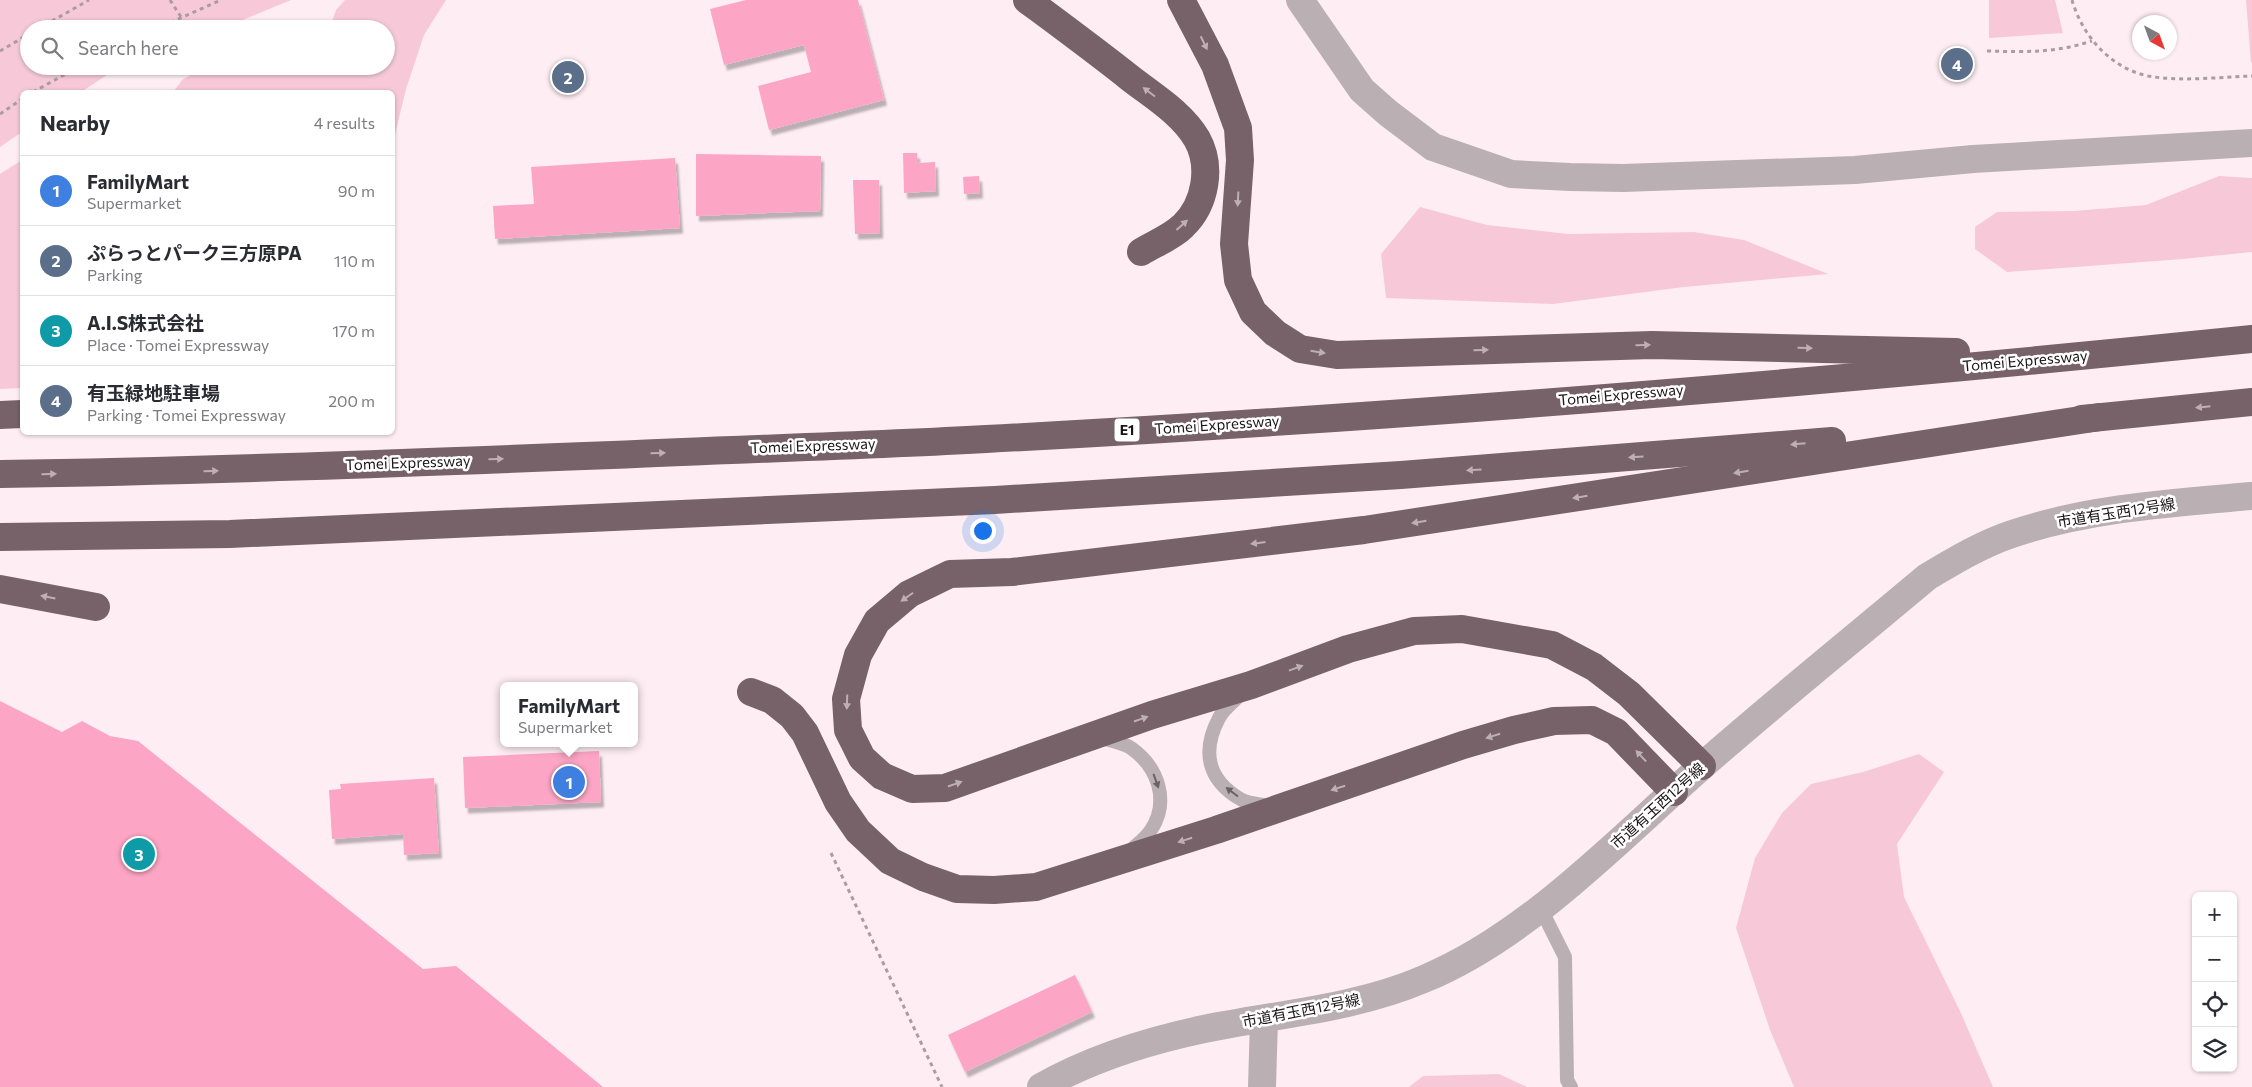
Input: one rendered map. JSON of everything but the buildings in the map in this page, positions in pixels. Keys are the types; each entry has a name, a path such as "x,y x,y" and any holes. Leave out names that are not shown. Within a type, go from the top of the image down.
{"highway":[{"path":"1181,0 1215,65 1238,128 1240,160 1234,244 1238,280 1253,312 1275,332 1300,349 1337,355 1652,345 2095,355"},
{"path":"1037,4 1183,120 1200,147 1206,163 1204,186 1196,209 1182,227 1141,252"},
{"name":"Tomei Expressway","path":"0,474 232,470 986,439 1396,413 2095,355 2252,339"},
{"path":"0,537 230,534 995,500 1401,476 1759,448 2100,418 2252,402"},
{"path":"0,415 20,414"},
{"path":"1702,766 1629,694 1594,667 1552,645 1506,635 1462,629 1414,631 1348,649 1250,685 1092,735 945,788 912,789 882,776 862,758 848,730 846,699 858,655 877,621 909,594 950,574 1012,572 1364,530 2100,418"},
{"path":"0,590 96,607"},
{"path":"751,692 772,700 792,716 806,733 838,802 858,831 890,861 923,877 957,890 1036,887 1119,861 1463,745 1554,721 1592,720 1616,732 1674,792"}],"street":[{"path":"1300,0 1362,90 1388,113 1433,147 1511,174 1623,178 1855,170 1973,158 2252,143"},
{"name":"市道有玉西12号線","path":"1042,1087 1095,1061 1152,1041 1206,1028 1264,1019 1372,996 1424,980 1468,957 1541,909 1702,766 1927,577 1963,556 2010,534 2057,521 2101,512 2252,496"},
{"path":"1262,1087 1264,1019"}],"lane":[{"path":"1250,685 1220,716 1208,747 1212,771 1224,786 1244,801 1277,808"},
{"path":"1092,735 1130,747 1149,763 1159,786 1161,811 1151,831 1119,861"},
{"path":"1541,909 1565,957 1567,1080 1571,1087"}],"path":[{"path":"54,20 89,0"},
{"path":"170,0 181,17"},
{"path":"175,20 220,0"},
{"path":"2072,0 2075,12 2092,41 2117,63 2146,76 2180,78 2252,76"},
{"path":"0,51 20,39"},
{"path":"1987,51 2039,53 2070,48 2092,41"},
{"path":"37,90 64,75"},
{"path":"0,114 20,100"},
{"path":"829,848 942,1087"}],"shaded area":[{"path":"0,0 291,0 243,20 20,20 20,75 107,75 84,90 20,90 20,133 0,147"},
{"path":"345,0 446,0 424,35 406,89 395,135 395,90 175,90 183,79 191,75 395,75 395,20 332,20 336,10"},
{"path":"1989,0 2055,0 2063,33 1989,38"},
{"path":"2246,0 2252,0 2251,63"},
{"path":"20,161 20,388 0,389 0,174"},
{"path":"2219,176 2252,178 2252,252 2007,272 1975,249 1975,227 1997,212 2074,211 2146,205"},
{"path":"1420,207 1487,225 1568,234 1694,232 1744,240 1828,274 1684,287 1553,304 1386,298 1381,254"},
{"path":"1919,754 1944,772 1897,844 1904,897 1960,1011 1993,1087 1794,1087 1770,1030 1736,928 1755,858 1782,813 1811,784 1863,772"},
{"path":"1499,1074 1527,1087 1409,1087 1423,1076"}],"place":[{"name":"有玉緑地駐車場","path":"1957,64"},
{"name":"ぷらっとパーク三方原PA","path":"568,77"},
{"name":"FamilyMart","path":"569,782"},
{"name":"A.I.S株式会社","path":"139,854"}]}
